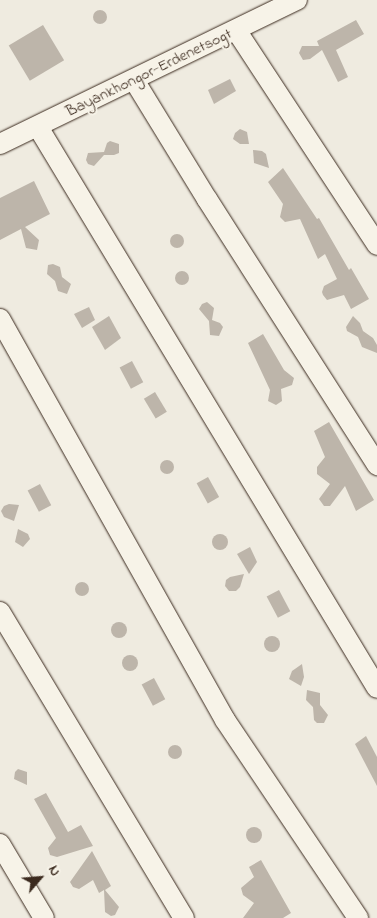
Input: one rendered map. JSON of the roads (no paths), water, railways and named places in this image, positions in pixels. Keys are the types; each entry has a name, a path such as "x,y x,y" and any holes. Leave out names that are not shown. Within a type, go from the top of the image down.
{"street":[{"name":"Bayankhongor-Erdenetsogt","path":"0,144 297,0"},
{"path":"236,30 377,245"},
{"path":"134,80 212,208 377,465"},
{"path":"38,127 377,688"},
{"path":"0,319 225,720 358,918"},
{"path":"0,612 184,918"},
{"path":"0,844 44,918"}]}
